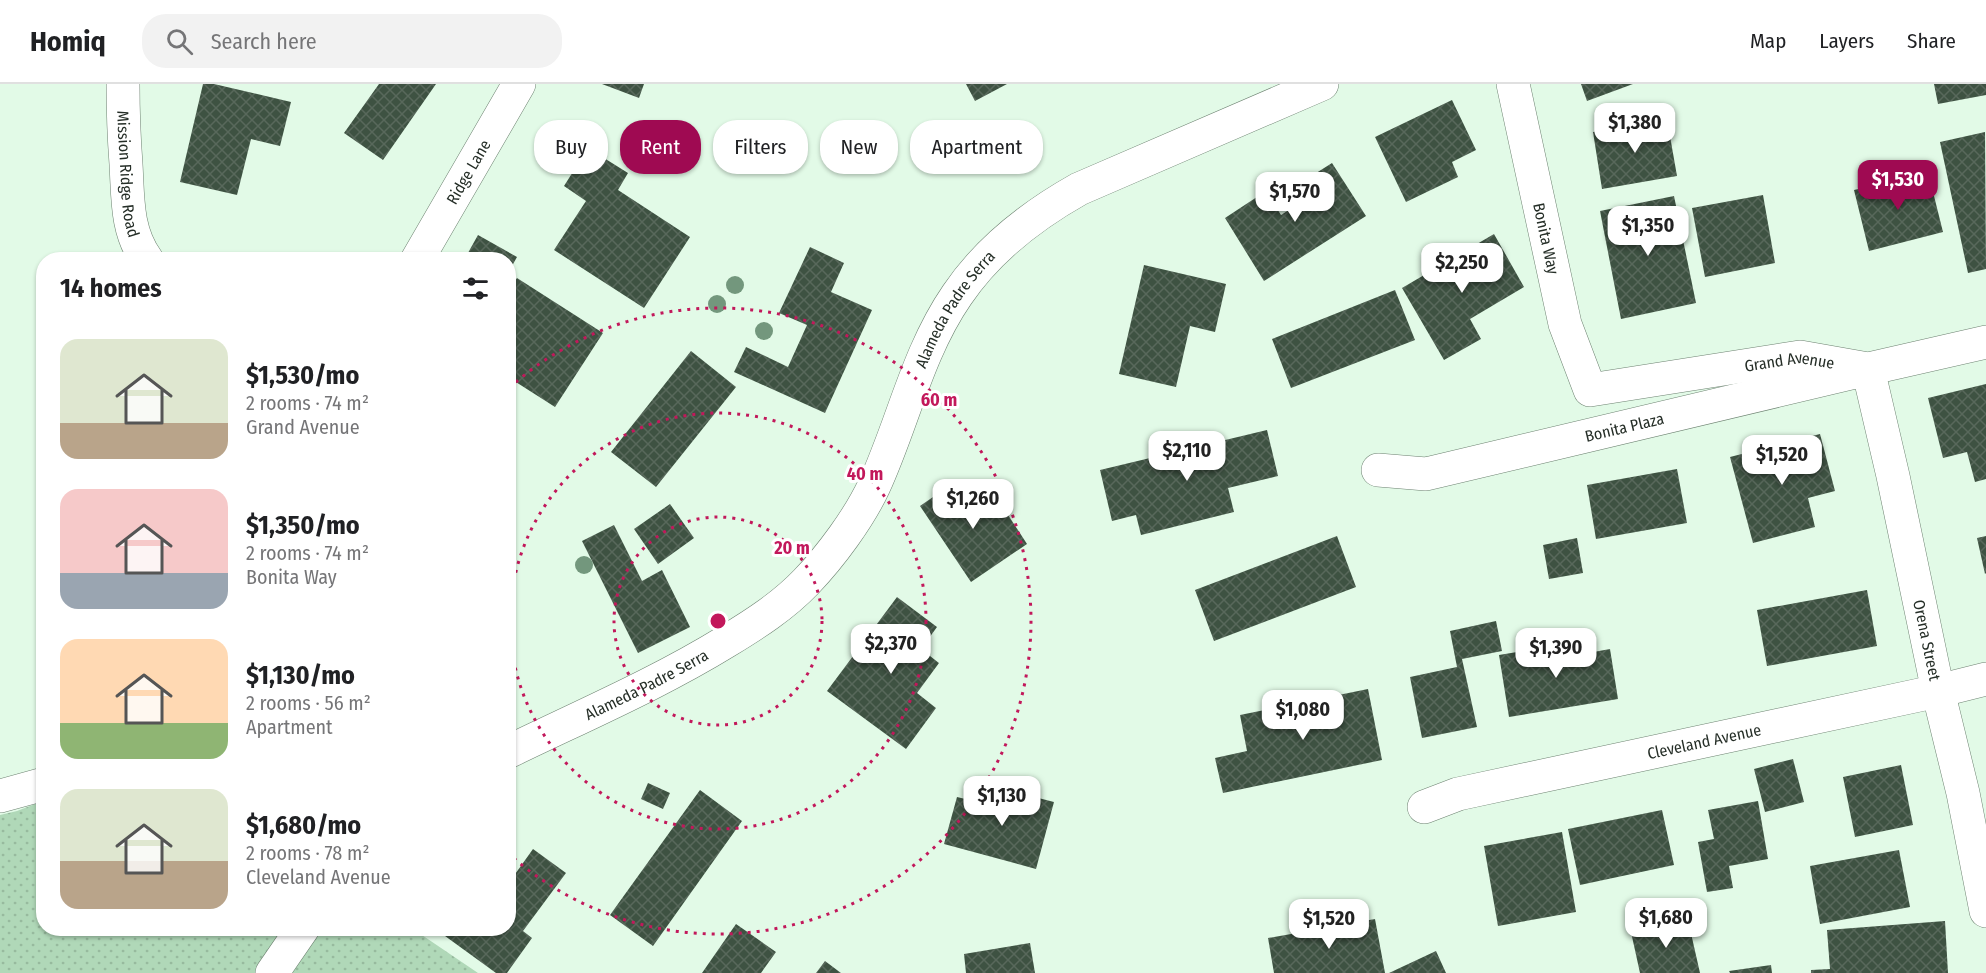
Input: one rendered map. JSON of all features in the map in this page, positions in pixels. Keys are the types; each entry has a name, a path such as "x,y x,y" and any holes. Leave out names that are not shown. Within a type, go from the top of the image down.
{"street":[{"name":"Mission Ridge Road","path":"123,84 128,218 141,252"},
{"name":"Ridge Lane","path":"422,252 519,84"},
{"name":"Alameda Padre Serra","path":"516,748 634,693 702,656 764,618 807,582 850,526 873,488 917,374 935,334 957,295 984,261 1021,226 1078,189 1322,84"},
{"name":"Bonita Way","path":"1513,84 1565,324 1590,390"},
{"name":"Grand Avenue","path":"1590,390 1800,357 1868,369 1986,342"},
{"name":"Bonita Plaza","path":"1378,470 1426,474 1868,369"},
{"name":"Orena Street","path":"1868,369 1938,691 1963,793 1986,911"},
{"name":"Cleveland Avenue","path":"1424,807 1458,794 1986,679"},
{"path":"0,796 36,786"},
{"path":"272,973 297,936"}],"green space":[{"path":"36,804 36,936 423,936 478,973 0,973 0,815"}],"building":[{"path":"203,84 214,84 291,102 280,146 251,139 237,195 180,182"},
{"path":"379,84 436,84 383,160 344,133"},
{"path":"602,84 644,84 639,98"},
{"path":"966,84 1007,84 975,101"},
{"path":"1581,84 1633,84 1587,101"},
{"path":"1934,84 1986,84 1986,95 1938,104"},
{"path":"1452,100 1476,150 1452,162 1458,177 1406,202 1375,137"},
{"path":"1667,119 1677,176 1602,189 1593,132"},
{"path":"1985,132 1986,269 1968,273 1940,142"},
{"path":"608,160 620,168 620,174 627,174 618,190 690,237 644,308 554,250 586,201 564,186 572,174 608,174"},
{"path":"1332,163 1366,216 1264,281 1225,218 1266,191 1281,215 1311,196 1302,182"},
{"path":"1928,172 1943,232 1869,251 1854,190"},
{"path":"1763,195 1775,263 1705,277 1692,208"},
{"path":"1674,196 1696,303 1621,319 1600,211"},
{"path":"1494,234 1524,287 1470,319 1481,339 1444,360 1402,288"},
{"path":"478,235 508,252 468,252"},
{"path":"810,247 844,263 831,292 872,310 825,413 734,372 746,347 788,367 807,325 779,313"},
{"path":"1144,265 1226,284 1215,332 1190,326 1176,387 1119,374"},
{"path":"516,279 603,333 555,407 516,382"},
{"path":"1395,290 1415,340 1291,388 1272,339"},
{"path":"691,351 736,387 656,487 611,452"},
{"path":"1986,384 1986,479 1975,482 1967,452 1943,458 1928,398"},
{"path":"1267,430 1278,476 1228,488 1234,512 1141,535 1136,515 1112,521 1100,470"},
{"path":"1820,434 1835,491 1808,498 1815,527 1753,543 1730,457"},
{"path":"1677,469 1687,523 1596,539 1587,485"},
{"path":"959,479 983,516 1001,504 1027,544 971,582 920,506"},
{"path":"670,504 694,538 658,564 634,529"},
{"path":"614,525 642,581 662,570 690,627 638,653 582,541"},
{"path":"1337,536 1356,587 1214,641 1195,590"},
{"path":"1986,536 1986,573 1985,574 1977,538"},
{"path":"1577,538 1583,573 1549,579 1543,545"},
{"path":"1867,590 1877,646 1767,666 1757,610"},
{"path":"897,597 937,627 921,649 939,663 917,693 936,708 906,749 827,691"},
{"path":"1496,621 1502,651 1462,659 1477,727 1422,738 1410,677 1457,667 1450,631"},
{"path":"1575,642 1577,655 1610,649 1618,699 1509,717 1499,655"},
{"path":"1368,689 1382,760 1223,793 1215,758 1247,751 1240,715"},
{"path":"1793,759 1804,802 1765,812 1754,769"},
{"path":"1901,765 1913,825 1855,837 1843,777"},
{"path":"648,783 670,793 663,809 641,799"},
{"path":"995,787 1054,802 1036,869 944,844 957,797 990,805"},
{"path":"700,790 742,821 653,946 610,915"},
{"path":"1758,801 1768,859 1729,866 1733,888 1707,892 1698,842 1714,839 1708,810"},
{"path":"1662,810 1674,865 1580,885 1568,829"},
{"path":"1562,832 1576,912 1498,926 1484,846"},
{"path":"533,849 566,873 523,931 532,938 507,973 496,973 445,936 516,936 516,873"},
{"path":"1899,850 1910,907 1820,924 1810,866"},
{"path":"1375,919 1385,973 1274,973 1268,938"},
{"path":"1688,920 1700,973 1640,973 1631,932"},
{"path":"1945,921 1948,973 1811,973 1811,970 1830,969 1827,930"},
{"path":"736,924 776,952 761,973 702,973"},
{"path":"1030,943 1035,973 966,973 964,954"},
{"path":"1436,951 1446,973 1389,973"},
{"path":"825,961 841,973 816,973"},
{"path":"1771,965 1772,973 1730,973 1729,971"}]}
